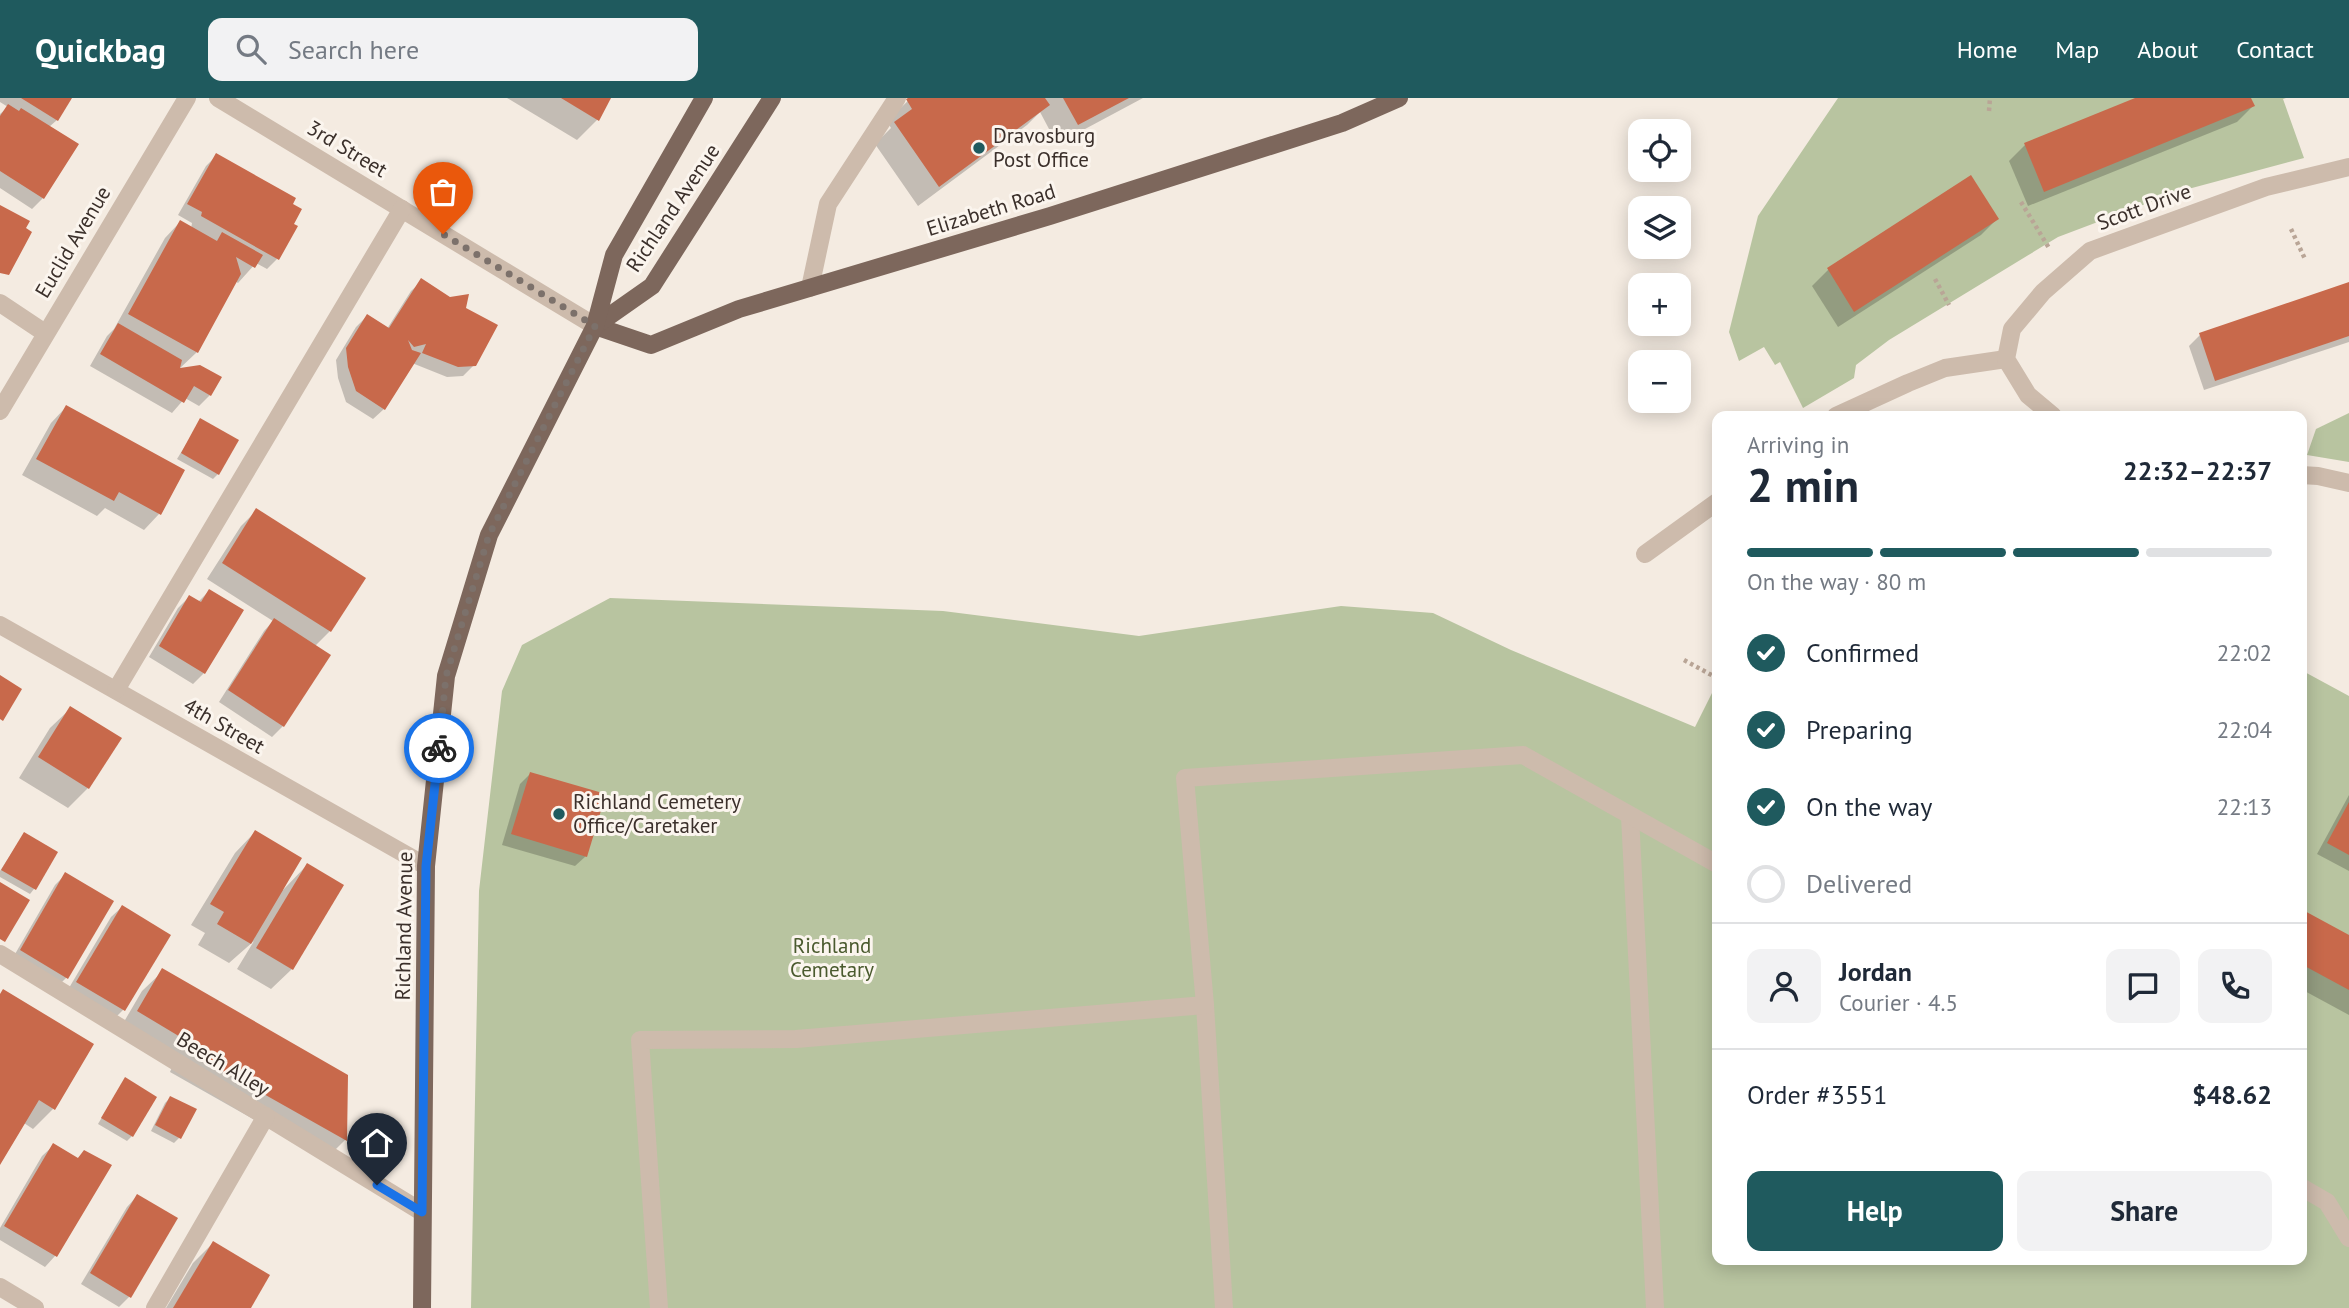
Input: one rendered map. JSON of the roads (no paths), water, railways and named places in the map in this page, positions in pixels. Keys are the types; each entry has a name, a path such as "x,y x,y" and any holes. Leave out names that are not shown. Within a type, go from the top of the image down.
{"main road":[{"name":"Richland Avenue","path":"422,1308 426,866 446,676 489,535 595,326 614,255 704,98"},
{"name":"Richland Avenue","path":"595,326 652,286 772,98"},
{"name":"Elizabeth Road","path":"595,326 651,345 739,309 1050,216 1342,123 1399,98"}],"street":[{"name":"Euclid Avenue","path":"0,411 187,98"},
{"name":"3rd Street","path":"218,98 595,326"},
{"path":"810,288 828,204 897,98"},
{"name":"Scott Drive","path":"2006,359 2012,329 2043,292 2090,251 2266,187 2349,167"},
{"path":"116,690 402,209"},
{"path":"0,303 45,333"},
{"path":"1847,411 1945,368 2006,359 2028,395 2047,411"},
{"path":"2307,475 2349,483"},
{"path":"1645,554 1712,506"},
{"name":"4th Street","path":"0,625 426,866"},
{"path":"1224,1308 1205,1005 1185,778 1522,755 1712,861"},
{"path":"1630,816 1655,1308"},
{"path":"0,976 5,957"},
{"name":"Beech Alley","path":"5,957 422,1212"},
{"path":"659,1308 640,1040 796,1039 1205,1005"},
{"path":"155,1308 266,1116"},
{"path":"2307,1190 2327,1202 2349,1238"},
{"path":"0,1287 35,1308"}],"place":[{"name":"Dravosburg Post Office","path":"979,148"},
{"name":"Richland Cemetery Office/Caretaker","path":"559,814"}],"park label":[{"name":"Richland Cemetary","path":"832,958"}]}
